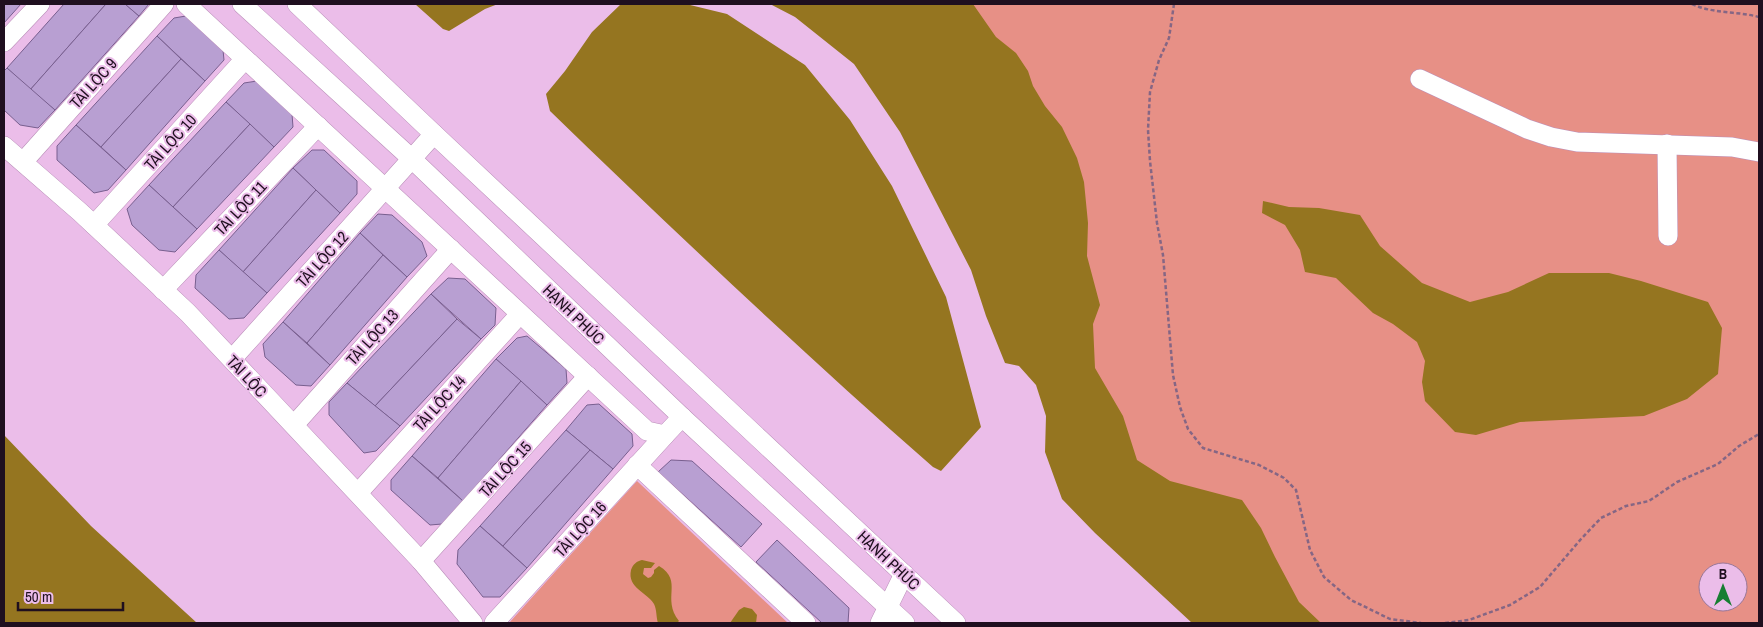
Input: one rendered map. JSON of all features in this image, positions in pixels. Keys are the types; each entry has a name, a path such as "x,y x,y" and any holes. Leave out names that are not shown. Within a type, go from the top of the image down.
{"street":[{"path":"4,42 40,4"},
{"name":"TÀI LỘC 9","path":"23,162 164,4"},
{"path":"186,4 647,431 665,435"},
{"name":"HẠNH PHÚC","path":"242,4 412,159 682,417 884,615 905,623"},
{"name":"HẠNH PHÚC","path":"297,4 956,623"},
{"name":"TÀI LỘC 10","path":"94,225 245,59"},
{"path":"1420,79 1527,129 1551,137 1577,142 1732,147 1759,152"},
{"name":"TÀI LỘC 11","path":"163,290 318,126"},
{"name":"TÀI LỘC 12","path":"232,359 434,134"},
{"path":"1667,144 1668,236"},
{"name":"TÀI LỘC","path":"4,146 94,225 188,313 422,561 472,623"},
{"name":"TÀI LỘC 13","path":"294,425 451,249"},
{"name":"TÀI LỘC 14","path":"358,493 520,314"},
{"name":"TÀI LỘC 15","path":"422,561 588,376"},
{"name":"TÀI LỘC 16","path":"494,623 682,417"},
{"path":"638,465 806,623"},
{"path":"884,615 904,574"}],"path":[{"path":"1174,4 1168,38 1159,60 1150,92 1148,130 1157,223 1163,256 1173,375 1180,408 1188,430 1203,448 1259,465 1284,478 1296,490 1310,550 1324,577 1351,600 1390,619 1421,623"},
{"path":"1692,4 1723,12 1759,17"},
{"path":"1445,623 1469,620 1510,605 1540,587 1601,518 1626,506 1649,501 1677,482 1718,464 1739,446 1759,434"}],"shaded area":[{"path":"415,4 498,4 485,9 449,31 443,29"},
{"path":"621,4 686,4 727,14 805,65 850,120 892,186 946,297 981,427 941,471 933,467 787,336 550,111 546,94 565,71 592,32"},
{"path":"770,4 973,4 996,37 1016,53 1028,71 1033,86 1045,106 1062,127 1077,158 1084,182 1088,223 1087,256 1100,305 1093,324 1095,368 1123,416 1137,460 1170,481 1242,500 1261,528 1299,602 1321,623 1192,623 1095,533 1062,499 1045,452 1046,416 1036,385 1019,366 1005,363 986,316 971,270 900,132 854,64 795,17"},
{"path":"849,4 1759,4 1759,623 1288,623 1140,496"},
{"path":"1263,201 1289,207 1319,208 1360,215 1380,246 1422,283 1470,302 1508,292 1549,273 1609,273 1708,302 1722,328 1718,374 1687,399 1644,416 1520,422 1476,435 1455,432 1425,401 1422,382 1425,361 1417,342 1393,324 1373,313 1336,278 1305,272 1300,250 1285,225 1262,213"},
{"path":"4,435 91,526 197,623 4,623"},
{"path":"637,481 788,623 509,623"},
{"path":"642,560 655,563 651,568 644,568 643,574 648,578 651,577 654,570 659,566 670,578 672,584 672,605 679,621 677,623 658,623 654,604 632,581 631,570 635,563"},
{"path":"744,607 752,609 757,615 756,623 730,623 739,610"}],"building":[{"path":"4,4 21,4 4,23"},
{"path":"64,4 106,4 30,90 7,68"},
{"path":"106,4 125,4 139,16 55,110 30,90"},
{"path":"125,4 149,4 139,16"},
{"path":"186,16 223,50 224,60 205,81 157,36 174,18"},
{"path":"157,36 181,59 101,147 76,125"},
{"path":"181,59 205,81 126,170 101,147"},
{"path":"7,68 55,110 38,128 20,125 4,110 4,71"},
{"path":"257,81 292,114 293,127 274,147 226,102 244,83"},
{"path":"226,102 250,124 173,207 149,185"},
{"path":"250,124 274,147 197,229 173,207"},
{"path":"76,125 126,170 108,190 94,193 57,160 57,146"},
{"path":"312,150 324,150 357,181 357,194 340,213 293,168"},
{"path":"293,168 316,190 243,272 219,250"},
{"path":"149,185 197,229 175,252 159,250 132,225 127,209"},
{"path":"316,190 340,213 267,293 243,272"},
{"path":"378,214 392,215 422,242 427,256 407,277 360,233"},
{"path":"360,233 383,255 307,343 283,322"},
{"path":"219,250 267,293 244,318 229,319 195,288 196,275"},
{"path":"383,255 407,277 330,365 307,343"},
{"path":"448,278 465,279 496,308 495,325 481,339 431,294"},
{"path":"431,294 457,319 375,406 347,383"},
{"path":"457,319 481,339 400,426 375,406"},
{"path":"283,322 330,365 311,386 296,385 265,357 263,344"},
{"path":"527,336 566,369 567,383 547,405 496,359 517,338"},
{"path":"496,359 521,381 438,478 412,456"},
{"path":"521,381 547,405 463,501 438,478"},
{"path":"347,383 400,426 376,451 364,453 329,415 329,402"},
{"path":"599,404 632,434 633,446 613,469 566,430 587,405"},
{"path":"566,430 590,450 503,546 480,526"},
{"path":"590,450 613,469 527,568 503,546"},
{"path":"412,456 463,501 442,524 430,525 391,490 391,480"},
{"path":"671,460 692,461 762,524 741,547 658,472"},
{"path":"480,526 527,568 500,597 483,597 457,564 458,550"},
{"path":"777,540 849,608 848,623 822,623 756,562"}]}
